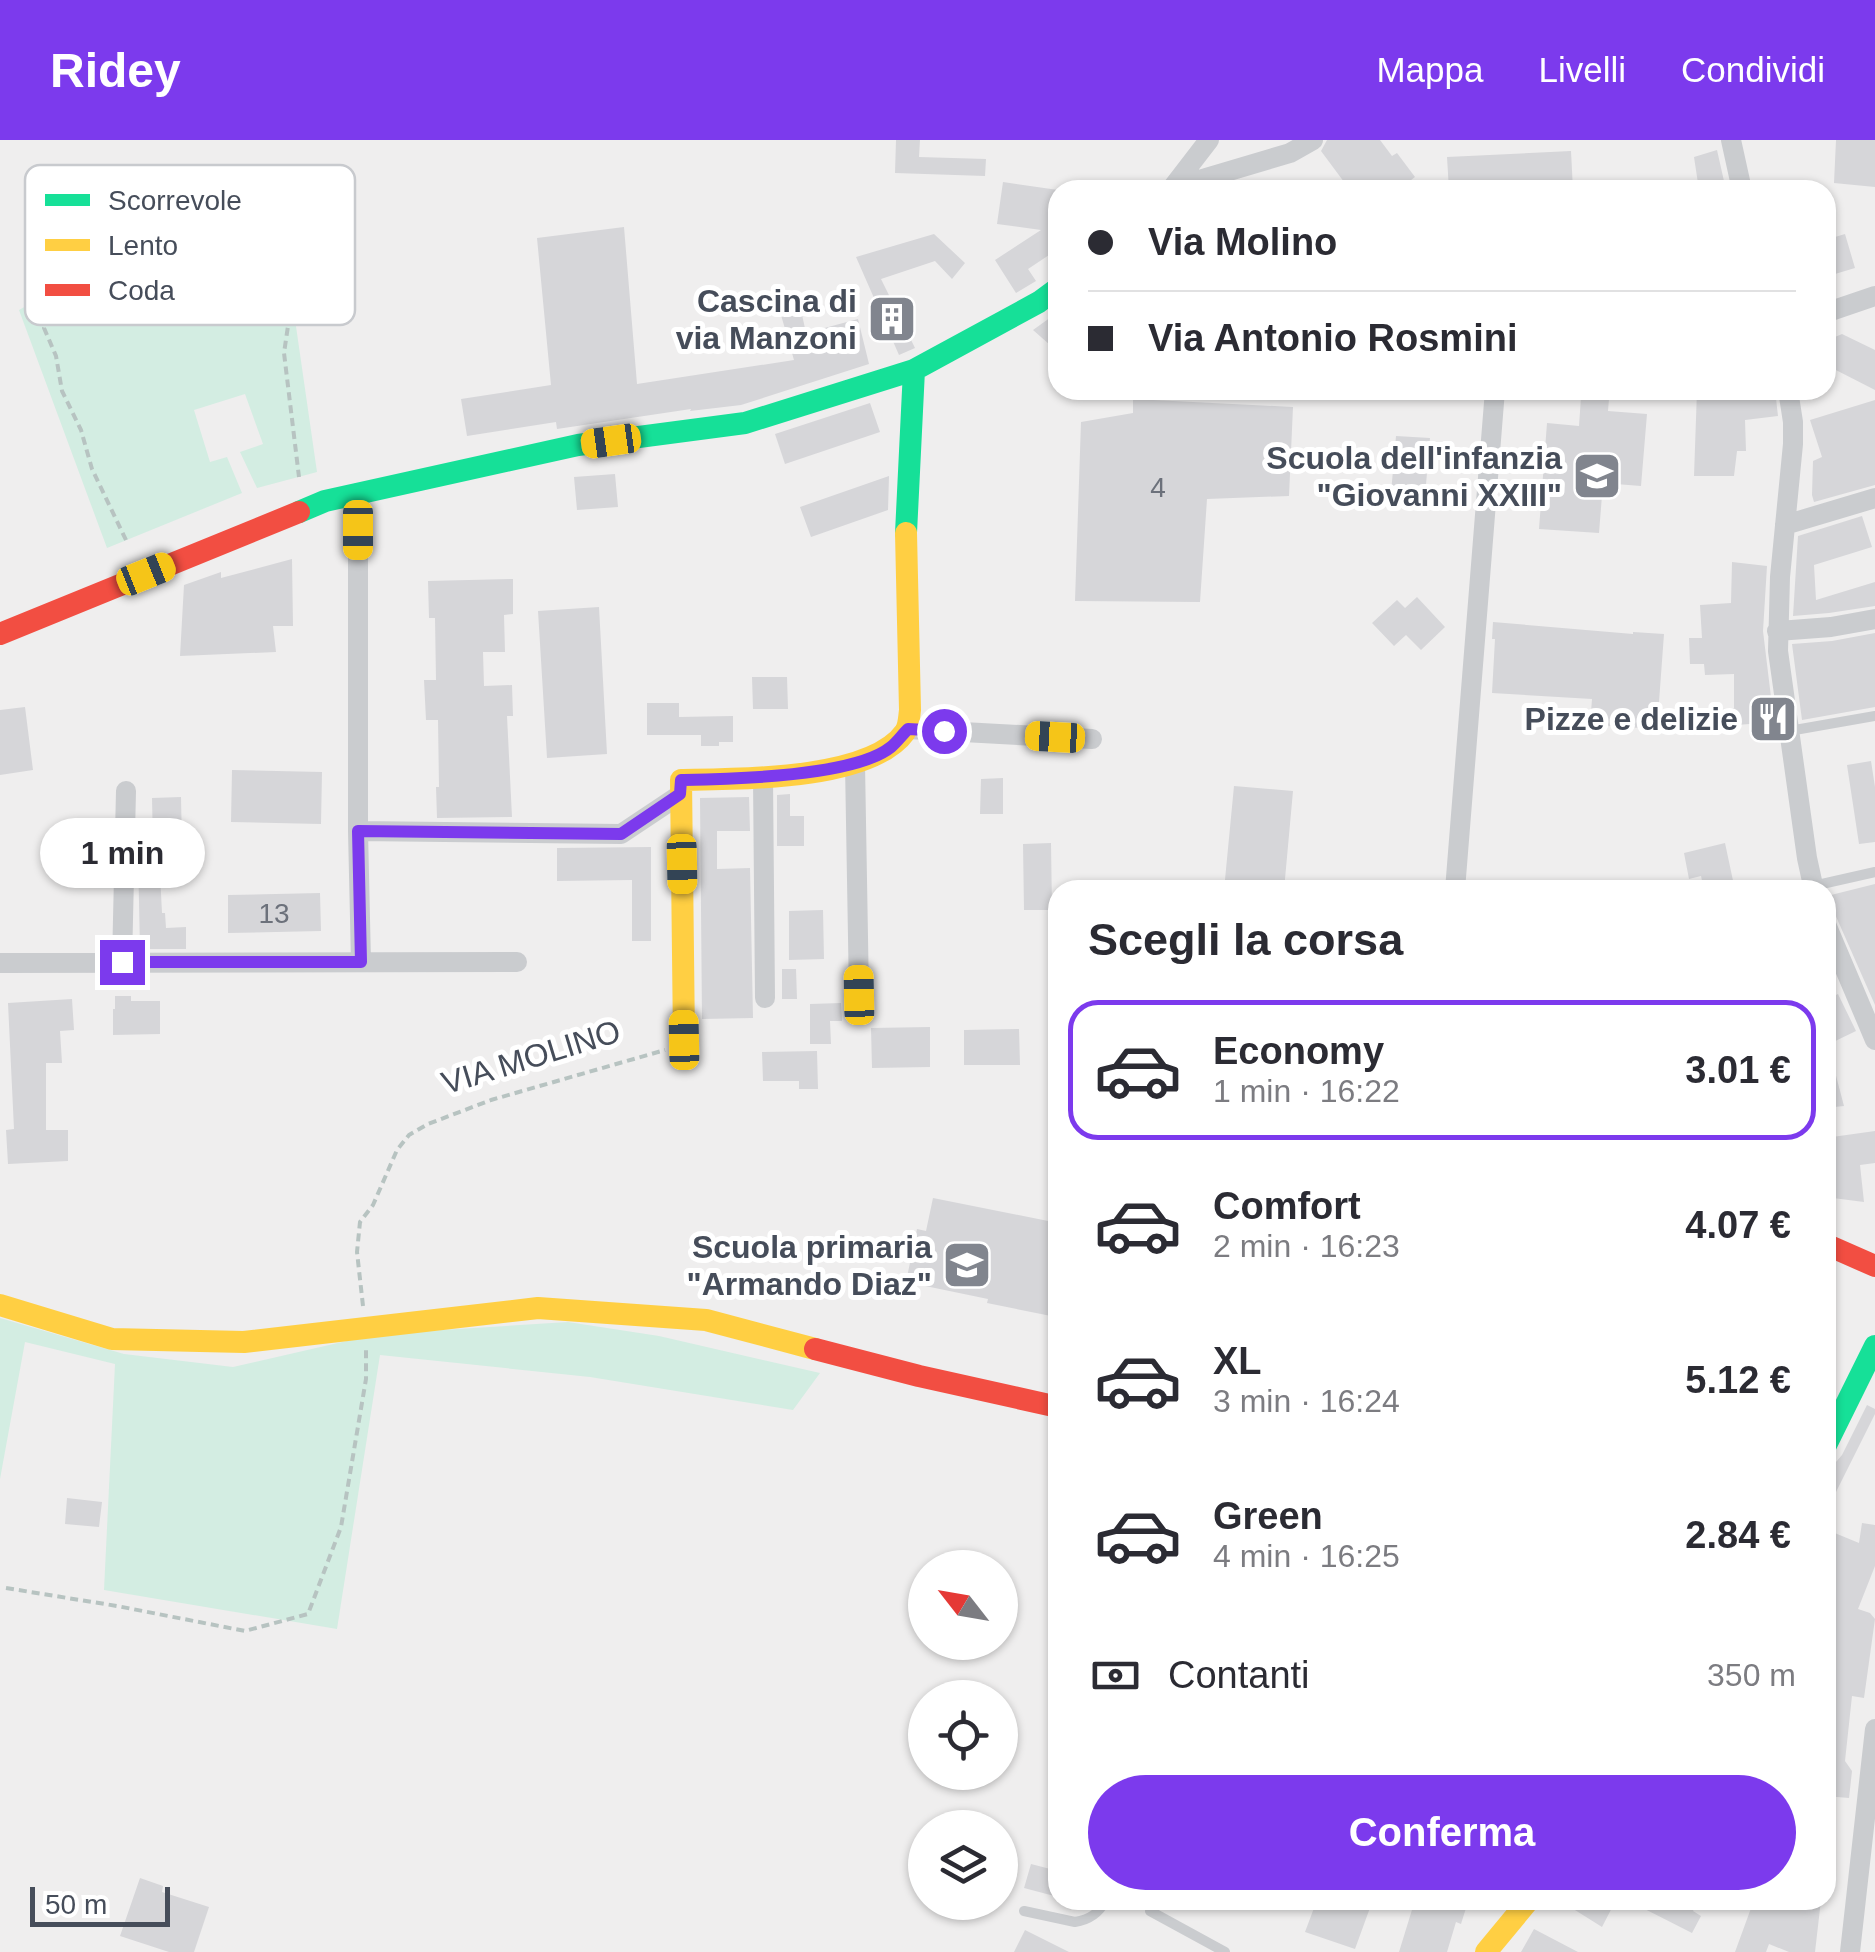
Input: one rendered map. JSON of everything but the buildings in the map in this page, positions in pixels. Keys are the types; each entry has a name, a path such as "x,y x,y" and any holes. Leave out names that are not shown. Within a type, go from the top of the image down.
{"street":[{"path":"1179,180 1209,140"},
{"path":"1202,180 1290,154 1313,140"},
{"path":"1731,140 1740,180"},
{"path":"0,634 325,501 578,446 745,422 914,370 1048,296"},
{"path":"1836,309 1875,296"},
{"path":"684,1040 681,780 762,778 854,764 890,748 908,729 906,524 914,370"},
{"path":"1457,880 1494,400"},
{"path":"1789,400 1793,433 1777,631 1788,731 1813,880"},
{"path":"358,492 361,962"},
{"path":"1785,524 1875,498"},
{"path":"1777,631 1875,619"},
{"path":"908,729 1092,739"},
{"path":"854,764 859,995"},
{"path":"762,778 766,998"},
{"path":"122,962 126,791"},
{"path":"358,831 621,834 680,794"},
{"path":"1836,947 1872,1027"},
{"path":"0,963 518,962"},
{"path":"1836,1243 1875,1246"},
{"path":"1836,1247 1875,1266"},
{"path":"0,1305 112,1339 244,1342 538,1308 706,1320 1048,1406"},
{"path":"1836,1425 1875,1346"},
{"path":"1850,1952 1870,1829 1875,1728"},
{"path":"1486,1952 1521,1910"}],"lane":[{"path":"1788,731 1875,716"},
{"path":"1836,882 1875,872"},
{"path":"1024,1911 1068,1922 1083,1921 1100,1910"},
{"path":"1150,1911 1225,1952"}],"path":[{"path":"45,325 62,391 82,430 92,469 126,540"},
{"path":"288,325 284,353 299,477"},
{"name":"VIA MOLINO","path":"6,1588 245,1631 308,1614 341,1526 366,1379 367,1328 357,1252 360,1222 397,1150 409,1135 428,1124 491,1100 660,1053 684,1040"}],"green space":[{"path":"25,307 25,325 296,325 317,472 257,488 240,452 263,444 245,394 194,410 210,462 227,457 242,493 107,548 19,310"},
{"path":"0,1318 124,1354 233,1367 377,1334 568,1322 659,1336 820,1373 793,1410 590,1377 380,1355 337,1629 104,1590 115,1364 25,1342 0,1479"}],"traffic: fast":[{"path":"299,512 325,501 578,445 745,423 914,370 1048,295"},
{"path":"906,533 914,370"},
{"path":"1836,1425 1875,1346"}],"traffic: slow":[{"path":"684,1040 681,780 767,777 834,768 888,748 905,732 910,710 906,533"},
{"path":"0,1305 112,1339 244,1342 538,1308 706,1320 815,1349"},
{"path":"1486,1952 1521,1910"}],"traffic: jam":[{"path":"0,634 299,512"},
{"path":"1836,1249 1875,1266"},
{"path":"815,1349 1048,1405"}],"place":[{"name":"Cascina di via Manzoni","path":"892,319"},
{"name":"Scuola dell'infanzia \"Giovanni XXIII\"","path":"1597,476"},
{"name":"Pizze e delizie","path":"1773,719"},
{"name":"Scuola primaria \"Armando Diaz\"","path":"967,1265"}],"route":[{"path":"122,962 361,962 358,831 621,834 680,794 681,780 762,778 854,764 890,748 908,729 944,731"}]}
